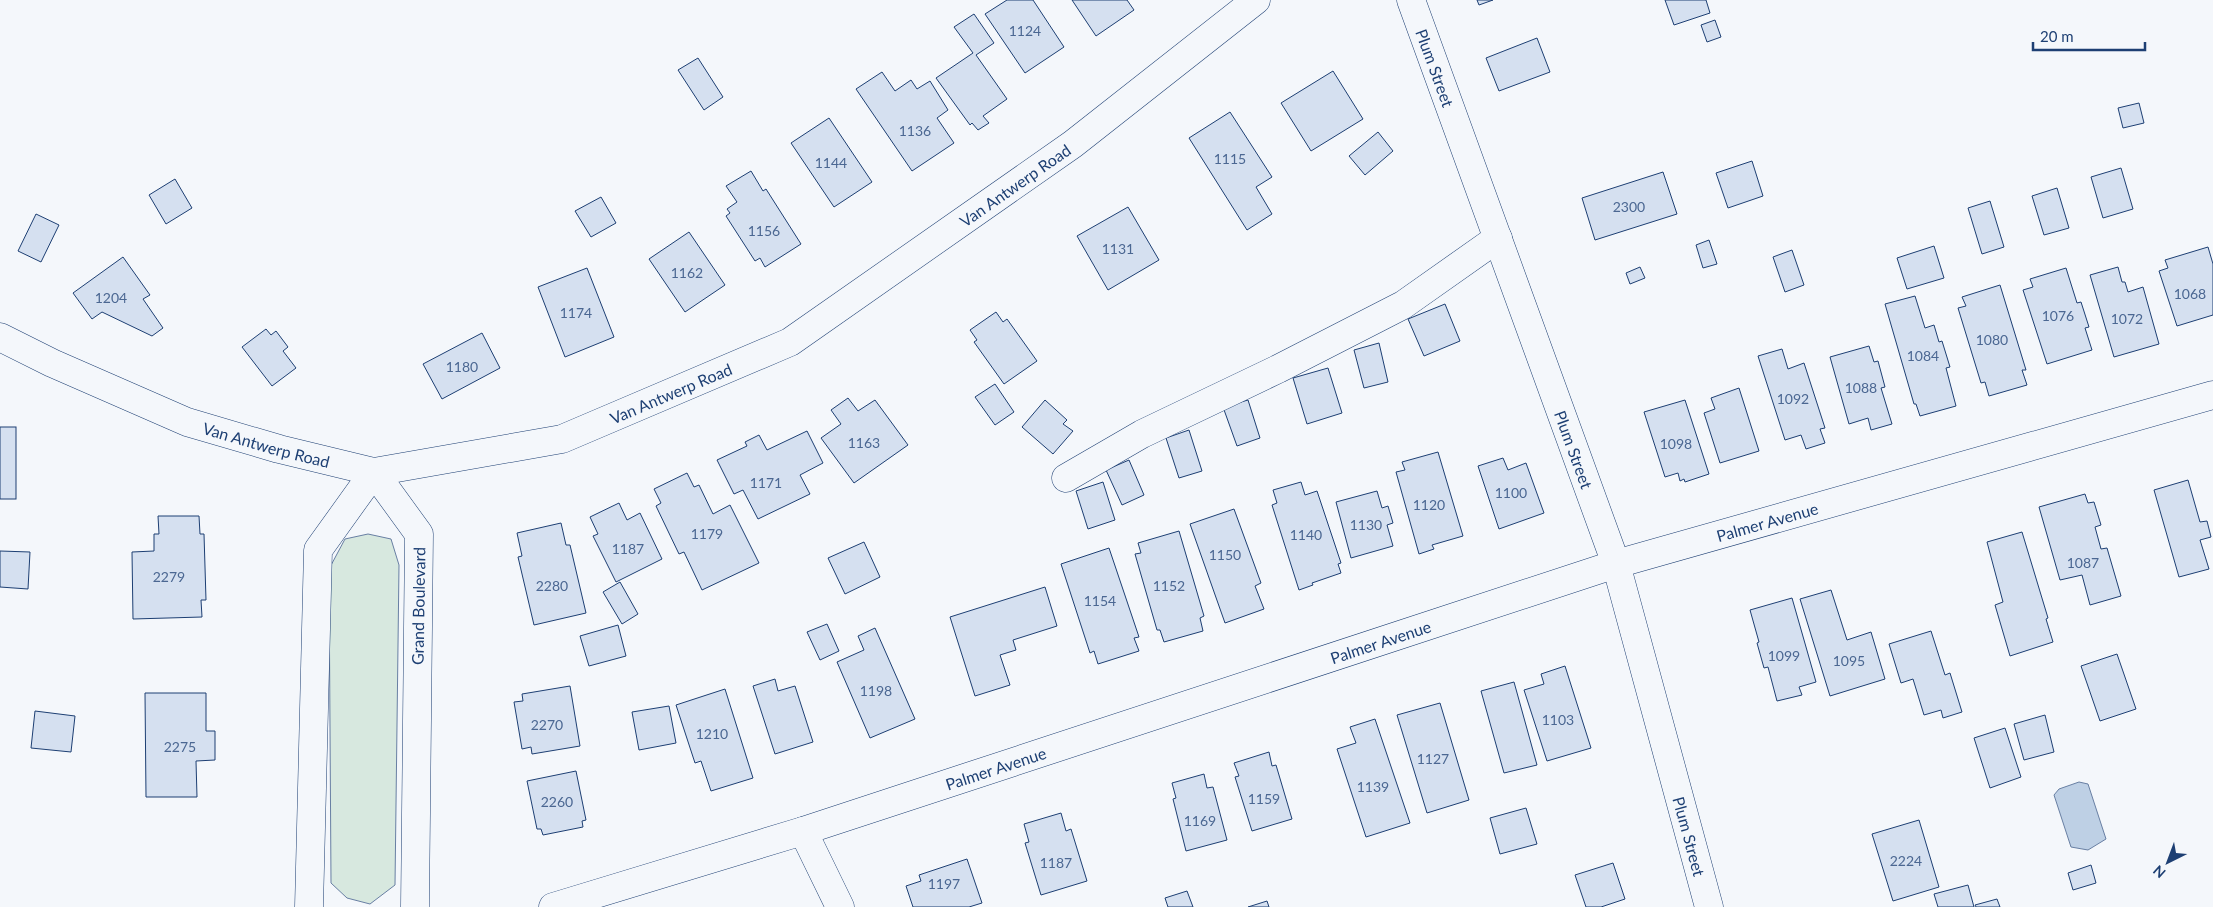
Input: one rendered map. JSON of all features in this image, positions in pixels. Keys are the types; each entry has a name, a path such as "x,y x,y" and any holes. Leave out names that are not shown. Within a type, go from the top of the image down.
{"street":[{"name":"Van Antwerp Road","path":"0,337 52,363 186,422 279,449 374,472 562,439 790,342 1073,144 1256,0"},
{"name":"Plum Street","path":"1411,0 1616,564 1709,907"},
{"path":"1066,478 1142,434 1278,369 1403,305 1498,238"},
{"name":"Palmer Avenue","path":"553,907 803,831 1616,564 2213,395"},
{"path":"309,907 318,550 374,472"},
{"name":"Grand Boulevard","path":"374,472 419,534 415,907"},
{"path":"803,831 840,907"}],"shaded area":[{"path":"368,534 391,539 399,565 395,885 370,904 347,898 331,883 329,569 345,539"}],"water":[{"path":"2079,782 2088,784 2106,839 2088,850 2071,847 2054,795 2059,789"}],"building":[{"path":"1007,0 1033,0 1064,47 1025,73 985,14"},
{"path":"1072,0 1127,0 1134,10 1096,36"},
{"path":"1477,0 1493,0 1479,5"},
{"path":"1665,0 1706,0 1710,13 1674,25"},
{"path":"974,14 994,43 976,55 1007,99 983,116 989,123 978,130 972,123 970,125 936,78 973,53 954,27"},
{"path":"1715,20 1721,37 1707,42 1701,25"},
{"path":"1537,38 1550,72 1499,91 1486,58"},
{"path":"698,58 723,97 704,110 678,70"},
{"path":"1333,71 1363,119 1311,151 1281,103"},
{"path":"882,72 895,91 911,80 917,89 930,81 948,110 937,118 954,143 912,171 856,89"},
{"path":"2139,103 2144,123 2123,128 2118,108"},
{"path":"1230,112 1272,177 1256,187 1272,214 1247,230 1189,138"},
{"path":"829,118 872,182 834,207 791,143"},
{"path":"1378,132 1393,151 1365,175 1349,156"},
{"path":"1752,161 1763,196 1728,208 1716,173"},
{"path":"2121,168 2133,209 2103,218 2091,177"},
{"path":"751,171 763,191 766,189 801,244 765,267 760,258 755,261 726,216 730,213 727,209 737,202 726,186"},
{"path":"1663,172 1677,214 1595,240 1582,198"},
{"path":"175,179 192,208 166,224 149,195"},
{"path":"2057,188 2069,228 2044,235 2032,196"},
{"path":"601,197 616,223 591,237 575,211"},
{"path":"1990,201 2004,247 1982,254 1968,208"},
{"path":"1128,207 1159,260 1108,290 1077,236"},
{"path":"36,214 59,225 41,262 18,251"},
{"path":"689,232 725,285 685,312 649,259"},
{"path":"1709,240 1717,264 1703,268 1696,245"},
{"path":"1934,246 1944,278 1907,289 1897,258"},
{"path":"2208,247 2213,264 2213,315 2177,326 2159,271 2168,268 2165,260"},
{"path":"1792,250 1804,285 1785,292 1773,257"},
{"path":"123,257 150,295 143,299 163,328 152,336 102,312 92,319 73,293"},
{"path":"1640,267 1645,278 1630,284 1626,273"},
{"path":"2118,267 2122,282 2125,282 2128,292 2143,287 2159,344 2114,357 2090,275"},
{"path":"587,268 614,337 565,357 538,287"},
{"path":"2066,268 2077,303 2081,302 2089,327 2085,328 2092,350 2047,364 2023,290 2033,287 2030,279"},
{"path":"2000,285 2026,370 2022,370 2027,385 1989,396 1985,382 1981,383 1958,308 1966,306 1962,297"},
{"path":"1915,296 1925,328 1934,325 1939,342 1942,341 1950,367 1946,368 1956,406 1920,416 1916,404 1914,404 1885,304"},
{"path":"1445,304 1460,341 1424,356 1408,319"},
{"path":"996,312 1003,322 1007,319 1037,361 1004,384 974,342 977,340 970,330"},
{"path":"266,329 271,335 276,331 288,347 283,351 296,368 272,386 242,347"},
{"path":"482,333 500,368 442,399 423,364"},
{"path":"1379,343 1388,382 1364,388 1354,350"},
{"path":"1869,346 1874,362 1878,361 1885,387 1881,388 1892,424 1871,430 1868,418 1849,424 1830,357"},
{"path":"1782,349 1788,369 1804,363 1825,428 1820,429 1825,443 1806,449 1801,435 1785,440 1758,356"},
{"path":"1328,368 1342,413 1307,424 1293,378"},
{"path":"995,384 1014,412 995,425 975,397"},
{"path":"1739,388 1759,451 1720,463 1704,413 1715,409 1711,398"},
{"path":"848,398 858,411 875,400 908,445 854,483 821,438 841,424 831,410"},
{"path":"1045,400 1067,420 1063,424 1073,431 1053,454 1022,427"},
{"path":"1248,400 1260,438 1237,446 1223,407"},
{"path":"1685,400 1709,474 1685,482 1684,479 1680,481 1678,473 1665,477 1644,412"},
{"path":"0,427 16,427 16,499 0,499"},
{"path":"1189,430 1202,471 1179,478 1166,438"},
{"path":"807,431 823,463 800,475 810,494 758,519 743,490 734,494 717,460 747,446 745,442 759,435 767,450"},
{"path":"1438,452 1463,536 1432,545 1434,549 1419,554 1396,472 1405,470 1402,462"},
{"path":"1503,458 1508,470 1526,463 1544,513 1499,529 1478,466"},
{"path":"1129,460 1144,495 1122,505 1106,470"},
{"path":"687,473 694,487 699,485 713,514 730,505 759,563 702,590 684,552 679,554 656,506 661,503 654,489"},
{"path":"2188,480 2200,522 2207,521 2211,537 2200,540 2209,569 2179,577 2154,490"},
{"path":"1103,482 1115,520 1088,529 1076,491"},
{"path":"1301,482 1305,495 1317,491 1341,563 1338,564 1341,573 1312,583 1313,585 1299,590 1272,505 1277,503 1273,490"},
{"path":"1377,491 1382,508 1388,506 1393,523 1387,525 1393,546 1351,558 1336,502"},
{"path":"2085,494 2088,503 2094,502 2101,525 2095,527 2101,549 2107,548 2121,596 2090,605 2082,575 2060,580 2039,507"},
{"path":"619,503 627,520 640,513 662,559 616,582 593,536 598,534 590,517"},
{"path":"1234,509 1261,583 1255,586 1264,609 1225,623 1190,524"},
{"path":"158,516 199,516 200,534 204,534 206,600 201,600 202,617 133,619 132,552 154,551 154,534 159,534"},
{"path":"561,523 566,545 570,545 586,613 534,625 518,557 522,556 517,533"},
{"path":"1179,531 1204,616 1200,618 1203,631 1164,642 1160,630 1157,630 1135,554 1141,553 1138,543"},
{"path":"2022,532 2048,618 2046,619 2053,642 2010,656 1995,605 2003,602 1987,542"},
{"path":"864,542 880,577 845,594 828,558"},
{"path":"1109,548 1139,637 1134,638 1139,651 1098,664 1094,651 1090,653 1061,564"},
{"path":"0,551 30,552 28,589 0,587"},
{"path":"620,582 638,614 622,624 603,592"},
{"path":"1045,587 1057,626 1013,640 1016,650 1000,655 1010,685 975,696 950,617"},
{"path":"1831,590 1847,640 1871,632 1885,679 1830,696 1800,599"},
{"path":"1792,598 1816,682 1799,687 1802,695 1777,701 1768,667 1764,668 1750,610"},
{"path":"827,624 839,651 820,660 807,632"},
{"path":"618,625 626,656 589,666 580,636"},
{"path":"875,628 915,719 870,738 837,662 864,650 858,636"},
{"path":"1931,631 1945,675 1950,673 1962,712 1943,718 1941,710 1924,715 1913,679 1901,683 1889,644"},
{"path":"2117,654 2136,709 2100,721 2081,666"},
{"path":"1565,666 1591,748 1547,761 1524,690 1544,684 1541,674"},
{"path":"775,679 778,691 795,686 813,742 775,754 753,686"},
{"path":"1514,682 1537,765 1504,773 1481,691"},
{"path":"570,686 580,746 532,754 531,747 522,749 514,702 523,701 522,694"},
{"path":"725,689 753,778 711,791 701,761 695,763 676,705"},
{"path":"145,693 206,693 206,731 215,731 215,760 196,761 197,797 146,797"},
{"path":"1440,703 1469,800 1427,813 1397,715"},
{"path":"669,706 676,743 639,750 632,712"},
{"path":"35,711 75,716 71,752 31,748"},
{"path":"2045,715 2054,752 2024,760 2014,724"},
{"path":"1375,719 1410,823 1366,837 1337,749 1356,743 1350,727"},
{"path":"2005,728 2021,777 1990,788 1974,738"},
{"path":"1269,752 1272,766 1276,765 1292,819 1252,831 1235,777 1239,776 1234,763"},
{"path":"576,771 586,820 582,821 583,827 543,835 541,829 537,829 527,781"},
{"path":"1204,774 1207,788 1213,787 1227,840 1186,851 1173,799 1176,798 1172,783"},
{"path":"1526,808 1537,844 1500,854 1490,818"},
{"path":"1061,813 1066,831 1071,829 1087,881 1041,895 1025,843 1029,842 1024,824"},
{"path":"1919,820 1939,887 1893,901 1872,834"},
{"path":"967,859 982,903 969,907 913,907 906,886 921,881 919,875"},
{"path":"1613,863 1625,899 1601,907 1586,907 1575,875"},
{"path":"2091,865 2096,883 2073,890 2068,873"},
{"path":"1968,885 1974,907 1938,907 1934,894"},
{"path":"1187,891 1193,907 1168,907 1165,898"},
{"path":"1997,899 2000,907 1976,907 1975,905"},
{"path":"1267,901 1269,907 1248,907"}]}
